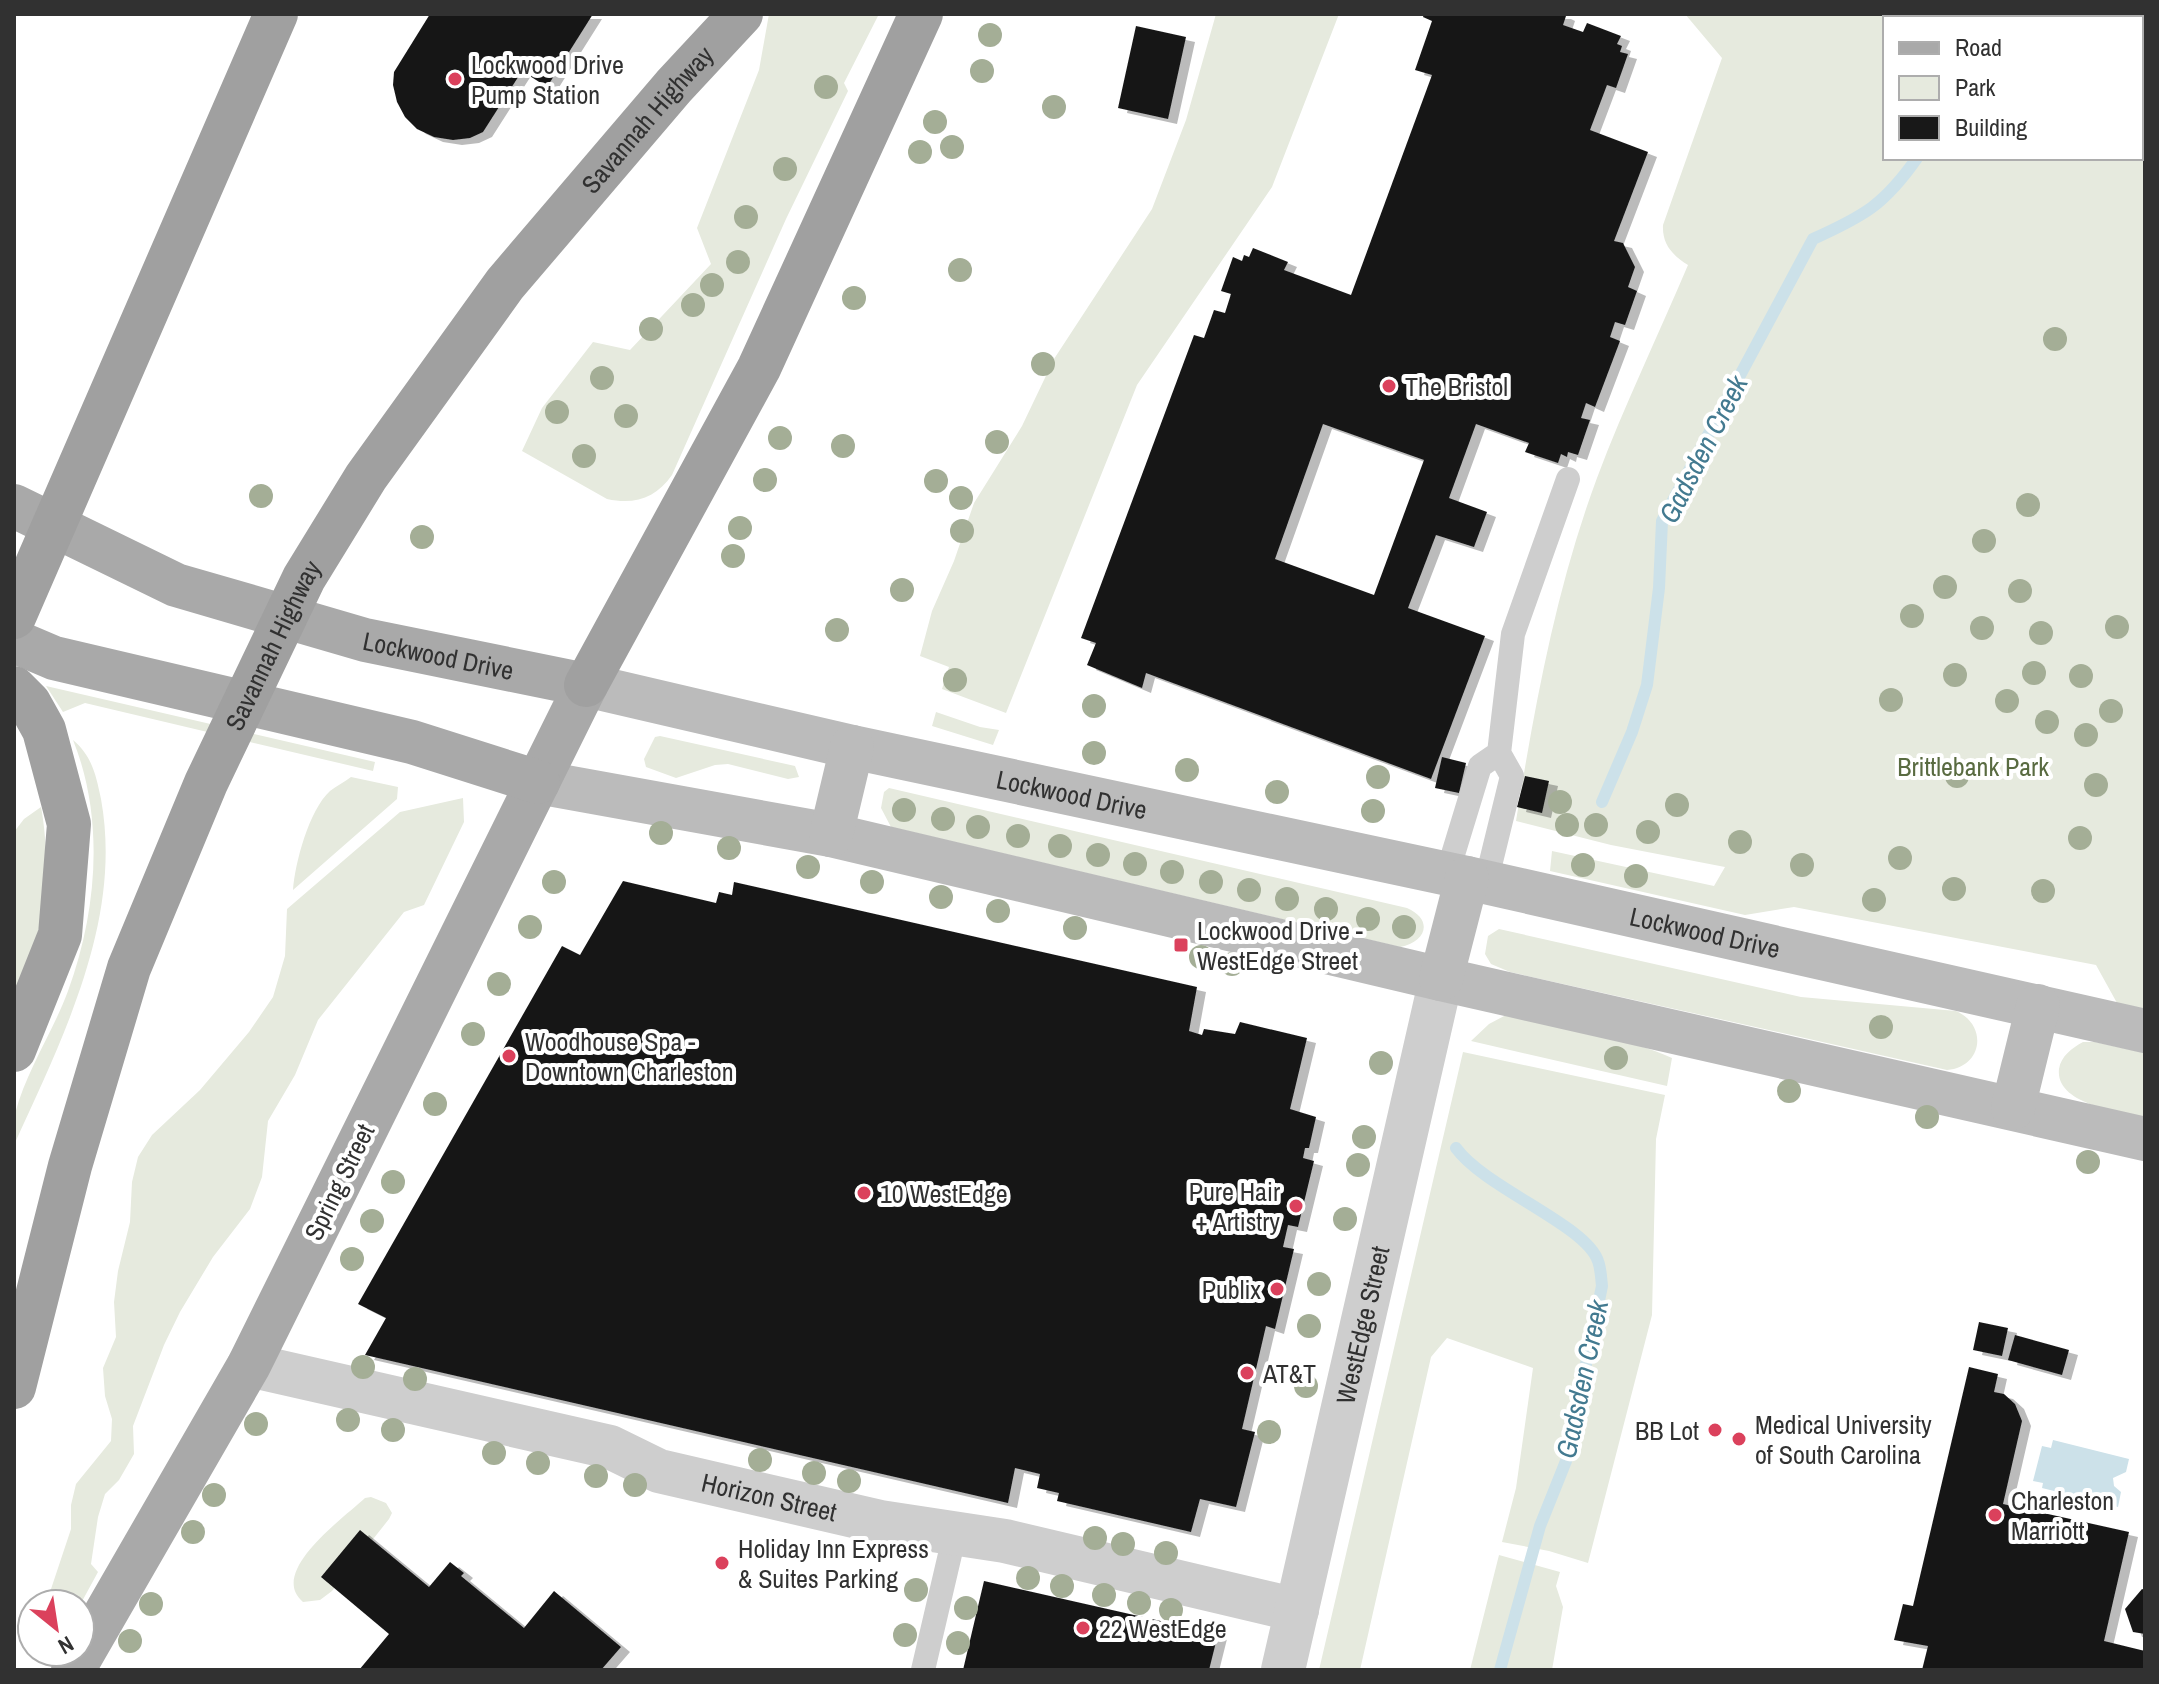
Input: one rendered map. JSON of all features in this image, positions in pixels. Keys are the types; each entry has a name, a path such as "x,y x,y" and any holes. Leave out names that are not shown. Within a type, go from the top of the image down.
{"highway":[{"path":"14,617 276,14"},
{"name":"Savannah Highway","path":"14,1387 70,1166 129,968 206,783 304,578 366,477 505,284 674,86 741,14"},
{"path":"586,685 759,368 921,14"},
{"path":"14,688 29,703 44,730 69,824 60,935 14,1050"}],"main road":[{"name":"Lockwood Drive","path":"14,506 176,585 365,640 586,685 852,747 1467,878 2145,1031"},
{"path":"14,641 54,658 412,742 538,782 831,835 1441,979 2145,1139"},
{"name":"Spring Street","path":"73,1670 249,1365 586,685"},
{"path":"831,835 852,747"},
{"path":"1441,979 1467,878"},
{"path":"2013,1108 2038,1006"}],"street":[{"name":"WestEdge Street","path":"1283,1670 1441,979"},
{"name":"Horizon Street","path":"249,1365 610,1447 659,1471 880,1522 1005,1541 1297,1610"}],"lane":[{"path":"1467,878 1512,776 1499,753 1513,634 1568,479"},
{"path":"1467,878 1480,766 1499,753"},
{"path":"923,1670 955,1533"}],"green space":[{"path":"769,14 879,14 844,83 848,91 786,219 672,475 659,489 644,498 627,501 607,499 522,451 542,408 593,342 630,350 711,264 697,228 759,70"},
{"path":"1216,14 1339,14 1272,187 1137,385 1006,713 942,689 949,667 920,656 932,611 974,503 1022,426 1054,359 1152,209 1186,120"},
{"name":"Brittlebank Park","path":"1685,14 2145,14 2145,1009 2117,1003 2096,965 1794,907 1745,915 1550,871 1552,851 1714,886 1725,867 1611,845 1516,821 1548,647 1570,562 1618,424 1688,265 1669,248 1663,225 1722,58"},
{"path":"46,686 375,762 373,771 85,703 63,712"},
{"path":"936,712 999,730 993,745 932,726"},
{"path":"655,737 795,766 799,777 788,779 728,764 715,765 676,778 646,767 644,759"},
{"path":"73,740 89,759 101,799 106,844 104,889 96,933 69,1020 14,1145 14,1122 20,1098 68,991 86,930 91,898 93,833 90,801"},
{"path":"351,777 398,787 397,799 293,890 300,852 316,811 330,791"},
{"path":"889,788 1407,908 1421,918 1423,930 1416,940 1400,947 891,827 881,808 884,792"},
{"path":"463,798 464,822 424,905 404,912 318,1020 295,1075 268,1121 262,1177 250,1209 213,1257 164,1345 133,1426 134,1454 119,1480 105,1494 98,1517 91,1564 98,1572 89,1588 51,1588 71,1529 71,1505 76,1484 111,1441 112,1419 105,1396 103,1368 116,1337 114,1302 130,1222 132,1182 138,1157 152,1135 200,1090 249,1032 273,997 285,956 287,909 400,812"},
{"path":"41,807 46,864 44,908 14,997 14,832 24,819"},
{"path":"1499,929 1801,997 1956,1011 1973,1026 1977,1045 1968,1061 1947,1070 1510,972 1491,964 1485,954 1488,936"},
{"path":"1506,1015 1611,1037 1672,1058 1667,1086 1471,1041 1489,1024"},
{"path":"2083,1042 2145,1053 2145,1117 2092,1105 2067,1091 2061,1081 2060,1064 2068,1053"},
{"path":"1463,1052 1665,1095 1656,1139 1652,1315 1588,1563 1549,1551 1502,1542 1516,1488 1533,1368 1447,1338 1431,1357 1360,1670 1319,1670"},
{"path":"365,1498 386,1503 392,1513 389,1519 332,1591 320,1600 303,1602 295,1590 295,1576 302,1561 327,1531"},
{"path":"1499,1555 1560,1572 1556,1586 1563,1607 1552,1670 1470,1670"}],"water":[{"path":"2053,1440 2129,1459 2126,1472 2113,1478 2114,1486 2121,1492 2118,1507 2042,1488 2043,1483 2033,1481 2042,1446 2051,1448"}],"building":[{"name":"Lockwood Drive Pump Station","path":"430,14 593,14 547,87 522,71 483,132 470,138 453,140 434,137 417,129 405,117 393,85 394,72"},
{"name":"The Bristol","path":"1424,14 1562,14 1566,16 1563,25 1583,32 1587,23 1621,36 1617,44 1622,46 1620,52 1628,54 1616,88 1607,85 1590,130 1648,152 1614,241 1623,243 1635,267 1628,287 1637,291 1625,325 1615,322 1610,337 1620,341 1595,407 1586,403 1581,418 1590,420 1578,455 1568,452 1567,457 1561,454 1558,463 1525,452 1529,443 1476,424 1449,498 1487,512 1474,547 1436,535 1408,608 1485,636 1431,779 1146,673 1142,688 1087,665 1096,643 1081,638 1194,335 1204,338 1214,310 1225,313 1231,294 1221,291 1233,257 1242,261 1244,255 1249,257 1253,248 1288,262 1284,270 1351,295 1432,75 1415,70 1432,21 1423,17","holes":["1323,424 1424,460 1374,595 1275,559"]},
{"path":"1136,26 1186,37 1168,119 1118,108"},
{"path":"1442,757 1466,763 1459,793 1435,788"},
{"path":"1525,776 1549,781 1542,813 1517,807"},
{"name":"10 WestEdge","path":"623,881 716,903 719,892 732,895 734,882 1197,987 1189,1031 1202,1035 1204,1029 1235,1034 1240,1022 1307,1038 1290,1109 1316,1117 1309,1148 1305,1148 1303,1158 1314,1161 1298,1227 1288,1225 1283,1247 1294,1249 1275,1329 1266,1326 1242,1429 1255,1432 1236,1507 1200,1499 1191,1532 1057,1501 1059,1493 1037,1488 1040,1474 1015,1468 1008,1503 365,1355 386,1318 358,1304 562,946 580,955"},
{"path":"1979,1322 2008,1328 2002,1356 1973,1350"},
{"path":"2015,1335 2069,1350 2062,1375 2008,1360"},
{"name":"Charleston Marriott","path":"1969,1367 1998,1374 1994,1392 2004,1394 2015,1404 2022,1421 2003,1504 2129,1532 2104,1641 2145,1651 2145,1670 1922,1670 1928,1646 1894,1640 1903,1604 1913,1606"},
{"path":"360,1530 429,1587 450,1562 464,1573 461,1576 524,1628 554,1591 621,1647 601,1670 359,1670 389,1634 321,1577"},
{"name":"22 WestEdge","path":"984,1581 1218,1634 1209,1670 963,1670"},
{"path":"2142,1589 2145,1590 2145,1634 2133,1632 2125,1609"}],"waterway":[{"name":"Gadsden Creek","path":"2045,16 2049,14"},
{"name":"Gadsden Creek","path":"1602,802 1632,732 1647,685 1659,588 1662,521 1813,239 1872,208 1915,160"},
{"name":"Gadsden Creek","path":"1456,1148 1470,1163 1590,1247 1599,1264 1602,1286 1566,1461 1540,1526 1500,1670"}],"place":[{"name":"Lockwood Drive Pump Station","path":"455,79"},
{"name":"The Bristol","path":"1389,386"},
{"name":"Lockwood Drive - WestEdge Street","path":"1181,945"},
{"name":"Woodhouse Spa - Downtown Charleston","path":"509,1056"},
{"name":"10 WestEdge","path":"864,1193"},
{"name":"Pure Hair + Artistry","path":"1296,1206"},
{"name":"Publix","path":"1277,1289"},
{"name":"AT&T","path":"1247,1373"},
{"name":"BB Lot","path":"1715,1430"},
{"name":"Medical University of South Carolina","path":"1739,1439"},
{"name":"Charleston Marriott","path":"1995,1515"},
{"name":"Holiday Inn Express & Suites Parking","path":"722,1563"},
{"name":"22 WestEdge","path":"1083,1628"}]}
